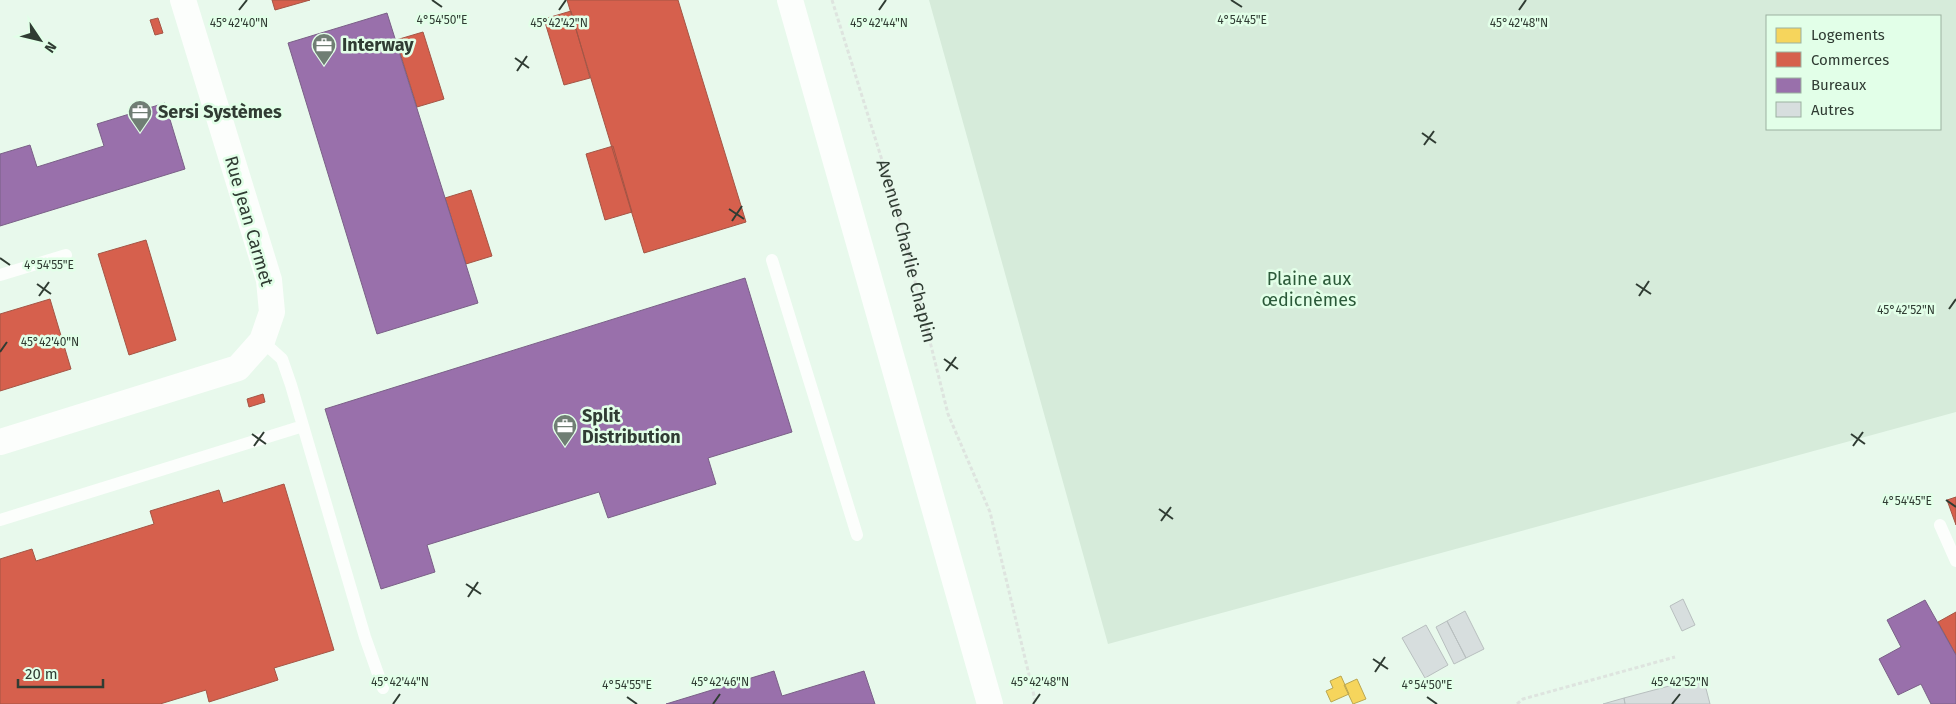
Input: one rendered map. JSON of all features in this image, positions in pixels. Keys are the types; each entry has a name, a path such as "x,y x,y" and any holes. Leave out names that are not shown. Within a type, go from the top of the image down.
{"street":[{"name":"Rue Jean Carmet","path":"0,442 238,368 262,341 272,312 269,280 183,0"},
{"path":"790,0 990,704"}],"lane":[{"path":"0,275 66,255"},
{"path":"772,260 857,535"},
{"path":"262,341 282,359 365,636 383,688"},
{"path":"0,520 303,426"},
{"path":"1940,525 1956,561"}],"path":[{"name":"Avenue Charlie Chaplin","path":"832,0 896,205 948,414 990,512 1036,704"},
{"path":"1517,704 1523,699 1676,656"}],"green space":[{"name":"Plaine aux œdicnèmes","path":"929,0 1956,0 1956,412 1108,644"}],"building: Logements":[{"path":"1341,676 1349,694 1331,702 1326,691 1333,688 1330,681"},
{"path":"1357,679 1366,699 1353,704 1344,685"}],"building: Commerces":[{"path":"272,0 310,0 275,10"},
{"path":"567,0 678,0 746,222 644,253"},
{"path":"571,11 590,78 564,85 544,19"},
{"path":"158,18 163,33 155,35 150,20"},
{"path":"423,32 444,99 417,107 396,40"},
{"path":"613,146 632,212 605,220 586,154"},
{"path":"471,190 492,256 466,264 445,198"},
{"path":"146,240 176,340 129,355 98,254"},
{"path":"50,299 71,369 0,391 0,314"},
{"path":"263,394 265,402 249,407 247,399"},
{"path":"284,484 334,650 274,668 278,680 209,702 206,690 160,704 0,704 0,559 32,549 36,561 154,524 150,511 219,490 223,503"},
{"path":"1956,497 1956,525 1947,500"},
{"path":"1956,612 1956,655 1938,622"}],"building: Bureaux":[{"path":"387,13 478,303 377,334 288,43"},
{"path":"165,103 185,169 0,226 0,154 30,145 37,167 104,146 97,124"},
{"path":"745,278 792,432 708,458 716,484 608,518 599,492 427,545 435,572 381,589 325,409"},
{"path":"1925,600 1956,655 1956,704 1931,704 1921,684 1898,695 1879,659 1901,647 1887,620"},
{"path":"774,671 782,696 864,671 875,704 666,704"}],"building: Autres":[{"path":"1683,599 1695,625 1682,631 1670,606"},
{"path":"1465,611 1484,649 1466,658 1447,621"},
{"path":"1447,621 1466,658 1454,664 1436,627"},
{"path":"1426,625 1448,665 1425,678 1402,638"},
{"path":"1703,677 1710,704 1625,704 1624,698"},
{"path":"1624,698 1625,704 1603,704"}],"place":[{"name":"Interway","path":"324,66"},
{"name":"Sersi Systèmes","path":"140,133"},
{"name":"Split Distribution","path":"565,447"}]}
